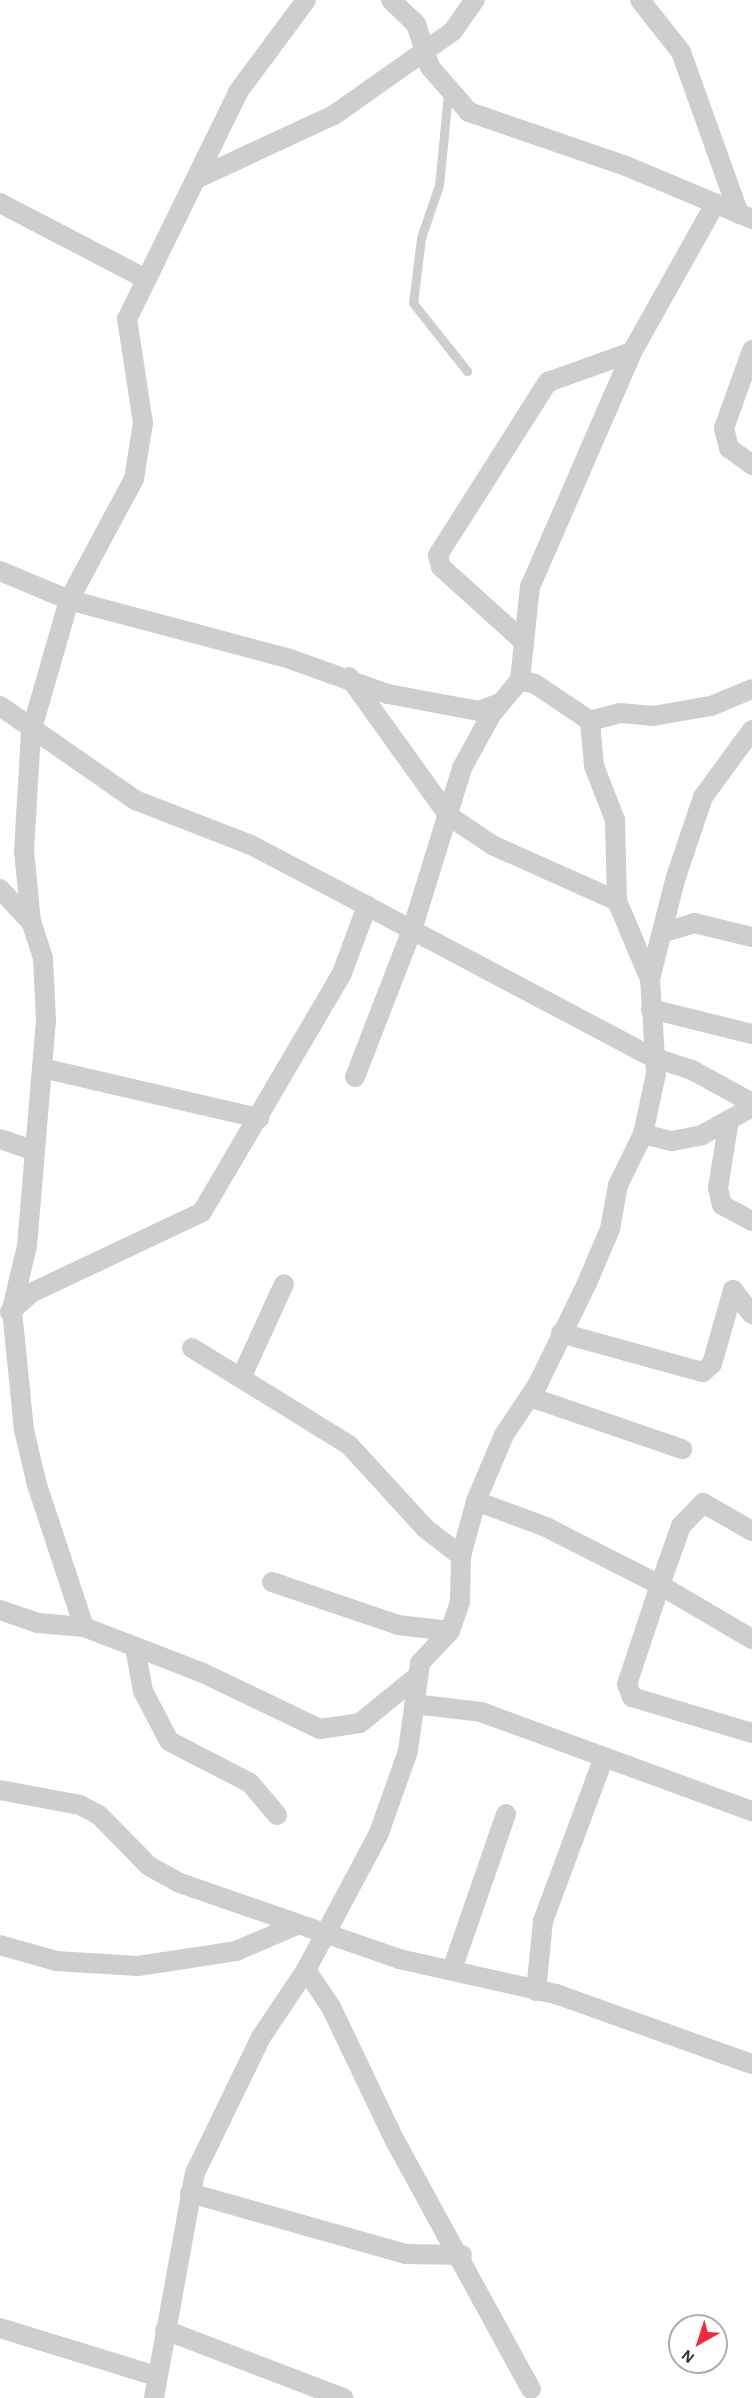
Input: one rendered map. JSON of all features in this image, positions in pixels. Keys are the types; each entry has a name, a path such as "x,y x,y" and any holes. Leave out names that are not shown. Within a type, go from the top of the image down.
{"street":[{"path":"84,1627 37,1485 24,1430 6,1316 27,1246 42,1068 44,958 31,922 24,851 31,732 69,600 134,479 143,423 127,319 144,278 238,93 306,0"},
{"path":"391,0 416,24 425,52 448,93 488,121 626,166 714,206 745,216"},
{"path":"196,179 334,115 453,31 475,0"},
{"path":"640,0 681,52 745,216"},
{"path":"0,202 144,278"},
{"path":"356,1077 412,930 427,868 449,816 462,768 501,703 520,680 530,587 632,352 714,206"},
{"path":"752,350 724,428 729,448 752,465"},
{"path":"524,642 441,567 438,555 548,382 632,352"},
{"path":"0,571 69,600 349,677 388,694 478,711 501,703"},
{"path":"349,677 449,816 492,845 617,901"},
{"path":"520,680 535,684 590,721 620,713 653,716 711,706 752,689"},
{"path":"0,706 31,732 135,800 251,845 652,1057 693,1070 752,1105 702,1135 672,1141 644,1134"},
{"path":"590,721 594,766 615,820 617,901 650,979"},
{"path":"154,2398 156,2376 190,2193 261,2037 306,1970 379,1833 408,1751 414,1704 414,1679 426,1653 450,1631 460,1602 461,1556 476,1501 504,1435 530,1397 610,1229 618,1185 644,1134 656,1074 652,1057 650,979 665,932 675,880 703,797 752,730"},
{"path":"0,889 31,922"},
{"path":"6,1316 31,1293 202,1212 342,973 367,906"},
{"path":"665,932 694,923 752,937"},
{"path":"651,1008 752,1034"},
{"path":"42,1068 259,1118"},
{"path":"729,1120 718,1188 722,1205 752,1221"},
{"path":"0,1139 35,1151"},
{"path":"241,1378 284,1284"},
{"path":"561,1333 703,1372 712,1364 733,1290 752,1314"},
{"path":"192,1348 349,1445 425,1528 461,1556"},
{"path":"530,1397 682,1449"},
{"path":"476,1501 546,1527 660,1585 752,1639"},
{"path":"752,1532 703,1503 681,1526 627,1684 632,1697 752,1733"},
{"path":"272,1582 398,1625 450,1631"},
{"path":"0,1610 38,1623 84,1627 203,1673 320,1729 360,1723 414,1679"},
{"path":"135,1648 143,1691 169,1741 250,1784 277,1815"},
{"path":"414,1704 481,1712 752,1811"},
{"path":"536,1990 543,1921 604,1757"},
{"path":"0,1790 80,1805 99,1815 148,1866 297,1925 327,1930 399,1959 453,1967 536,1990 752,2064"},
{"path":"453,1967 506,1814"},
{"path":"0,1945 56,1961 138,1966 236,1951 297,1925"},
{"path":"306,1970 462,2255 531,2389"},
{"path":"190,2193 405,2254 462,2255"},
{"path":"0,2328 156,2376"},
{"path":"165,2330 343,2398"}],"lane":[{"path":"448,93 439,185 421,237 413,303 467,371"}]}
